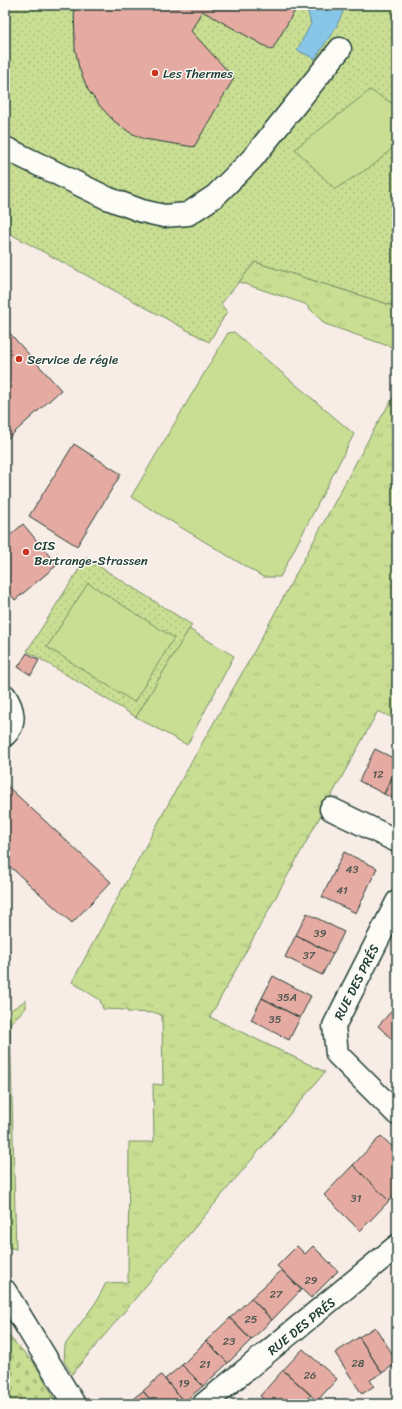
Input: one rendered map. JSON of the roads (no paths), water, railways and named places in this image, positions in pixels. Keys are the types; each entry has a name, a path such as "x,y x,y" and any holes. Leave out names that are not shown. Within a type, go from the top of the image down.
{"street":[{"path":"5,148 107,198 142,211 164,216 188,214 215,196 252,159 340,50"},
{"path":"5,696 12,706 13,720 5,734"},
{"path":"330,809 397,841"},
{"name":"RUE DES PRÉS","path":"397,902 334,1026 337,1054 397,1114"},
{"name":"RUE DES PRÉS","path":"204,1404 397,1246"},
{"path":"5,1291 40,1351 74,1404"}],"water":[{"path":"298,5 346,5 336,27 315,59 297,50 311,24 308,12 296,7"}],"place":[{"name":"Les Thermes","path":"155,73"},
{"name":"Service de régie","path":"19,359"},
{"name":"CIS Bertrange-Strassen","path":"26,552"}]}
